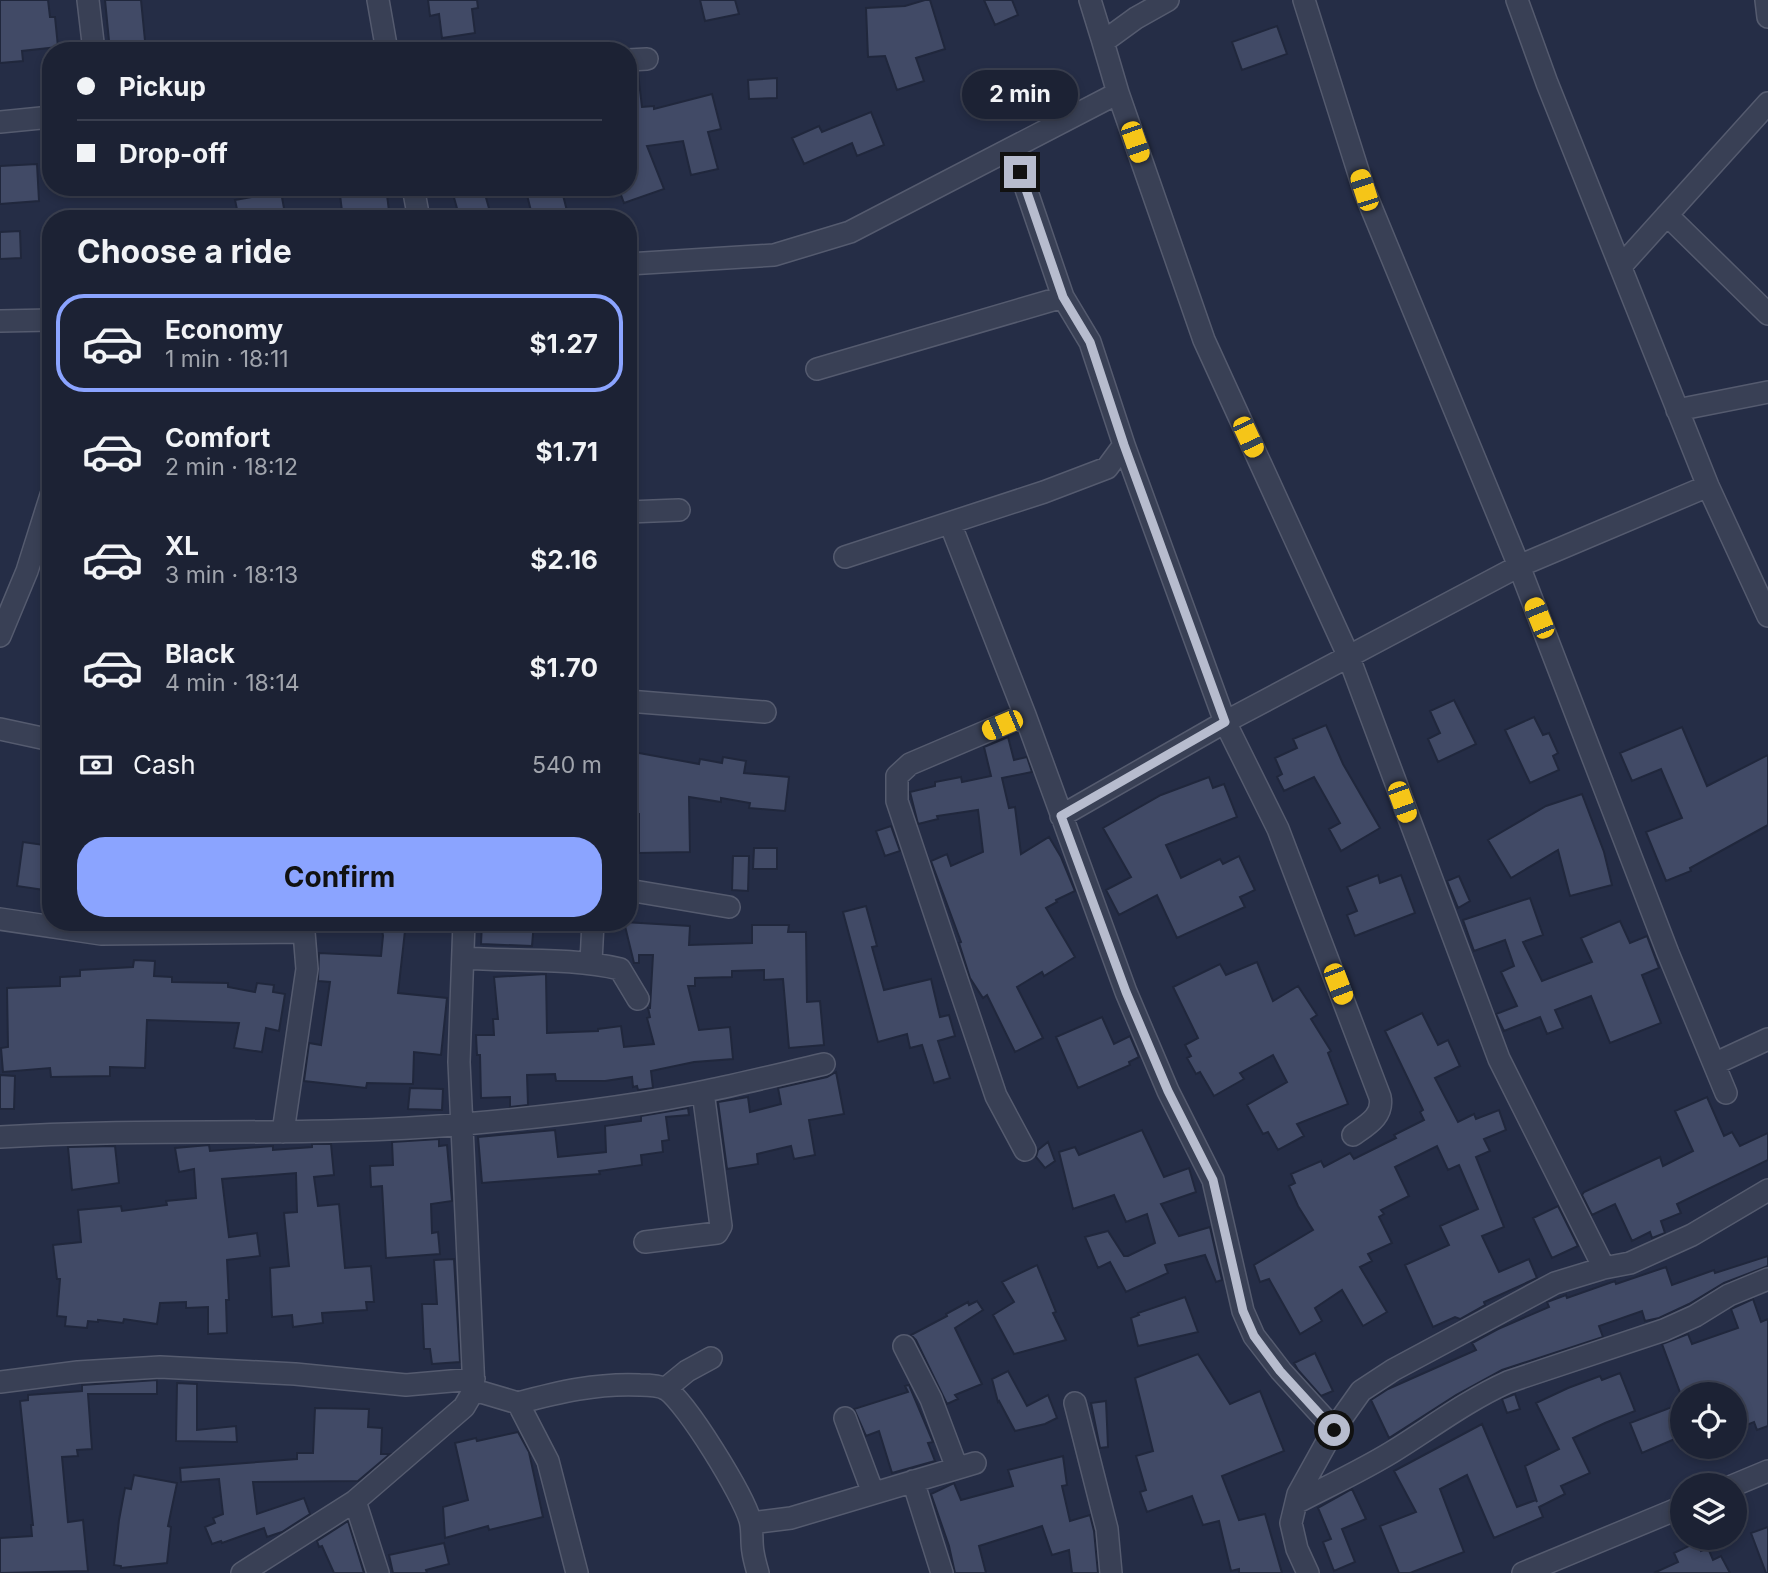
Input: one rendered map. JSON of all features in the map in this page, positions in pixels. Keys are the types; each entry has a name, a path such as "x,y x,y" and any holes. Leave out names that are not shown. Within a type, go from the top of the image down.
{"street":[{"path":"88,0 93,42"},
{"path":"377,0 385,42"},
{"path":"1090,0 1118,93 1204,340 1348,655 1500,1059 1604,1268"},
{"path":"1103,42 1136,18 1168,0"},
{"path":"1304,0 1364,190 1518,566 1668,953 1726,1093"},
{"path":"1517,0 1547,83 1622,265 1677,410 1708,486 1761,587 1768,616"},
{"path":"1766,0 1768,17"},
{"path":"637,263 774,255 850,232 1118,93"},
{"path":"1622,265 1768,103"},
{"path":"0,122 42,118"},
{"path":"1012,148 1063,297 1090,342 1124,445 1225,722 1278,829 1380,1097 1382,1106 1379,1113 1353,1135"},
{"path":"1667,215 1768,314"},
{"path":"817,369 1063,297"},
{"path":"0,321 42,320"},
{"path":"1677,410 1768,392"},
{"path":"845,557 1044,492 1107,468 1124,445"},
{"path":"1061,816 1225,722 1518,566 1708,486"},
{"path":"637,512 679,510"},
{"path":"950,523 1025,715 1126,992 1168,1091 1213,1180 1243,1311 1254,1336 1280,1371 1334,1430"},
{"path":"0,636 27,571 42,524"},
{"path":"637,702 765,712"},
{"path":"1025,715 909,764 898,776 897,801 996,1096 1025,1150"},
{"path":"0,729 42,738"},
{"path":"637,892 729,907"},
{"path":"0,919 42,925"},
{"path":"81,931 101,934 188,931"},
{"path":"283,1132 307,969 303,931"},
{"path":"243,1573 355,1501 464,1407 474,1385 459,1062 464,931"},
{"path":"591,962 593,931"},
{"path":"464,958 591,962 620,969 638,999"},
{"path":"1714,1064 1768,1039"},
{"path":"0,1137 175,1131 283,1132 463,1124 593,1109 703,1092 824,1064"},
{"path":"645,1242 717,1233 721,1226 703,1092"},
{"path":"1308,1573 1297,1549 1291,1523 1298,1494 1347,1407 1361,1391 1393,1370 1555,1283 1630,1263 1683,1239 1768,1190"},
{"path":"1296,1503 1390,1453 1449,1413 1488,1391 1664,1330 1695,1316 1729,1295 1768,1279"},
{"path":"751,1523 791,1518 966,1466 904,1346"},
{"path":"665,1389 687,1371 711,1358"},
{"path":"0,1382 78,1372 160,1367 295,1374 406,1385 474,1385 518,1403 610,1383 653,1385 665,1389 693,1421 720,1460 751,1523 753,1553 758,1573"},
{"path":"518,1403 548,1461 577,1573"},
{"path":"1075,1403 1107,1529 1111,1573"},
{"path":"845,1418 873,1493"},
{"path":"1747,1480 1768,1471"},
{"path":"913,1481 942,1573"},
{"path":"355,1501 378,1573"},
{"path":"1523,1573 1670,1512"}],"building":[{"path":"0,0 48,0 50,17 55,17 58,42 42,42 42,49 22,51 23,61 0,63"},
{"path":"105,0 141,0 145,42 109,42"},
{"path":"428,0 477,0 478,8 472,9 475,33 442,38 439,14 430,16"},
{"path":"700,0 735,0 739,14 705,21"},
{"path":"930,0 945,49 916,58 924,81 897,90 885,56 868,57 866,8 905,6"},
{"path":"984,0 1012,0 1018,15 995,25"},
{"path":"1277,26 1287,54 1242,70 1232,42"},
{"path":"637,73 642,107 654,106 654,109 712,94 721,129 708,132 718,169 691,175 683,141 647,146 664,189 624,203 621,196 637,196"},
{"path":"777,78 777,98 749,99 748,80"},
{"path":"871,112 884,145 857,156 852,143 804,164 792,138 819,126 822,132"},
{"path":"37,164 39,201 0,204 0,166"},
{"path":"282,196 284,210 237,210 235,200"},
{"path":"340,196 387,196 389,210 342,210"},
{"path":"454,196 486,196 489,210 457,210"},
{"path":"527,196 563,196 567,210 531,210"},
{"path":"20,231 21,258 0,259 0,232"},
{"path":"1454,700 1476,744 1438,762 1428,739 1440,733 1430,711"},
{"path":"1534,717 1543,735 1549,733 1558,753 1553,756 1559,770 1530,783 1505,730"},
{"path":"1326,725 1343,764 1380,828 1341,851 1329,829 1340,823 1314,777 1284,791 1277,777 1282,774 1275,758 1297,748 1293,739"},
{"path":"1682,727 1707,786 1768,755 1768,825 1690,868 1691,871 1666,881 1646,832 1682,818 1661,769 1632,781 1620,753"},
{"path":"1008,737 1014,760 1027,757 1032,772 1002,778 1009,808 1015,807 1021,854 1049,837 1061,857 1075,891 1046,908 1075,957 1044,976 1042,972 1017,987 1043,1038 1015,1052 987,995 983,998 970,978 959,943 961,942 931,861 947,854 951,866 983,852 978,810 937,816 938,819 918,824 910,792 935,786 935,782 961,777 962,782 991,776 984,747"},
{"path":"637,753 699,764 700,759 722,763 723,757 746,761 744,773 789,777 785,811 749,808 750,803 721,798 721,802 689,797 690,852 639,853"},
{"path":"1209,777 1213,788 1224,784 1237,817 1166,845 1181,878 1220,859 1223,864 1239,856 1255,890 1240,897 1245,907 1177,938 1157,895 1119,915 1106,890 1131,877 1103,828 1161,795"},
{"path":"1582,794 1604,852 1612,885 1570,896 1558,850 1511,878 1488,840 1546,806"},
{"path":"891,826 900,851 885,856 876,831"},
{"path":"23,842 42,845 42,890 17,886"},
{"path":"754,848 777,848 777,869 753,869"},
{"path":"733,856 749,856 748,891 732,890"},
{"path":"1378,875 1380,883 1401,875 1415,913 1355,936 1347,915 1357,911 1347,887"},
{"path":"1459,876 1470,901 1458,908 1447,881"},
{"path":"1530,898 1543,935 1523,942 1542,981 1592,962 1581,938 1620,921 1630,943 1647,936 1659,968 1642,975 1661,1023 1610,1043 1591,996 1555,1010 1563,1028 1547,1034 1540,1017 1504,1031 1496,1014 1517,1006 1501,972 1514,966 1505,940 1474,951 1463,920"},
{"path":"866,906 877,946 872,947 884,990 931,979 940,1017 949,1015 955,1036 938,1041 950,1078 934,1083 922,1045 910,1048 907,1034 878,1042 843,912"},
{"path":"637,923 690,926 689,945 752,943 752,925 789,925 788,932 806,932 807,1002 820,1001 824,1045 789,1048 783,979 764,980 764,970 732,971 732,977 695,978 695,986 688,986 699,1030 730,1027 733,1059 694,1062 651,1071 653,1088 638,1090 637,1086 633,1087 632,1077 605,1081 556,1081 555,1074 527,1075 528,1105 510,1107 510,1097 481,1098 480,1055 477,1055 476,1035 494,1035 493,1019 498,1019 494,977 546,974 547,1033 598,1031 621,1026 624,1047 654,1044 647,1018 650,1017 648,1008 653,955 639,955 639,963 634,963 626,931 637,931"},
{"path":"382,931 405,931 398,993 447,998 441,1055 414,1052 413,1084 367,1083 366,1088 304,1081 309,1043 321,1045 330,982 318,981 319,953 381,956"},
{"path":"482,931 533,931 532,946 481,944"},
{"path":"134,960 155,961 154,976 172,977 172,982 228,983 228,987 255,992 257,983 274,985 273,992 285,994 279,1031 266,1028 262,1052 234,1048 239,1023 147,1020 145,1068 110,1067 110,1076 51,1077 50,1068 3,1072 1,1048 8,1047 7,988 60,986 60,977 80,976 80,970 133,967"},
{"path":"1257,962 1273,1001 1298,986 1317,1015 1311,1019 1331,1051 1328,1053 1348,1104 1297,1124 1304,1136 1278,1150 1268,1132 1263,1134 1247,1105 1287,1082 1273,1055 1240,1073 1244,1079 1214,1096 1200,1072 1196,1074 1187,1058 1191,1056 1185,1045 1198,1038 1173,987 1220,964 1226,975"},
{"path":"1422,1013 1438,1045 1448,1040 1460,1066 1435,1078 1458,1122 1474,1114 1476,1119 1499,1110 1506,1130 1484,1139 1490,1151 1476,1157 1504,1227 1482,1236 1499,1272 1529,1259 1537,1278 1484,1302 1485,1305 1460,1319 1455,1317 1433,1327 1405,1265 1449,1245 1440,1226 1478,1209 1459,1165 1448,1170 1437,1146 1395,1167 1409,1196 1381,1210 1384,1214 1379,1217 1392,1243 1368,1254 1372,1261 1360,1267 1387,1312 1363,1326 1342,1290 1315,1308 1322,1321 1300,1334 1269,1279 1260,1282 1254,1265 1313,1230 1289,1186 1295,1183 1291,1174 1321,1161 1324,1167 1350,1153 1354,1159 1424,1120 1420,1112 1423,1110 1385,1031"},
{"path":"1102,1017 1114,1044 1130,1036 1139,1057 1129,1062 1130,1065 1078,1088 1056,1037"},
{"path":"836,1072 844,1114 809,1120 815,1155 794,1159 791,1146 757,1154 758,1164 727,1169 718,1102 748,1097 750,1112 781,1104 778,1088 827,1077"},
{"path":"0,1075 15,1076 14,1109 0,1109"},
{"path":"410,1088 443,1089 442,1110 408,1109"},
{"path":"1707,1097 1724,1136 1732,1132 1740,1146 1768,1133 1768,1160 1677,1204 1681,1213 1661,1221 1665,1233 1652,1238 1650,1232 1632,1241 1615,1204 1592,1215 1582,1195 1584,1192 1660,1157 1663,1166 1693,1151 1675,1111"},
{"path":"688,1108 689,1115 666,1117 669,1140 662,1141 663,1152 641,1155 642,1165 599,1171 600,1174 482,1183 478,1137 555,1130 558,1157 606,1152 605,1126 641,1121 641,1116"},
{"path":"1142,1130 1164,1177 1189,1168 1196,1192 1161,1204 1179,1236 1210,1227 1222,1280 1216,1282 1205,1255 1165,1265 1168,1273 1126,1292 1110,1262 1098,1268 1085,1237 1108,1231 1124,1256 1128,1256 1155,1243 1147,1214 1126,1222 1114,1195 1073,1209 1059,1152 1075,1147 1079,1155"},
{"path":"439,1139 439,1146 447,1145 452,1201 431,1204 432,1233 438,1232 440,1254 386,1258 382,1186 371,1187 370,1166 393,1165 392,1142"},
{"path":"1048,1142 1055,1161 1045,1168 1036,1157 1038,1150"},
{"path":"312,1144 331,1144 334,1175 314,1177 318,1206 339,1204 345,1268 371,1266 374,1302 366,1302 367,1310 322,1313 323,1323 293,1327 292,1315 272,1317 270,1268 289,1266 284,1213 297,1212 296,1173 222,1179 229,1237 257,1233 260,1256 227,1260 227,1333 208,1334 208,1307 186,1308 186,1302 160,1303 157,1324 124,1319 123,1323 98,1320 88,1321 87,1328 65,1326 66,1317 57,1316 60,1279 57,1279 53,1245 81,1242 78,1210 121,1206 122,1211 167,1205 166,1201 196,1198 194,1169 179,1172 175,1148 209,1145 210,1151 273,1146 273,1150 312,1147"},
{"path":"115,1146 119,1183 72,1190 68,1147"},
{"path":"1558,1206 1578,1246 1552,1258 1533,1218"},
{"path":"1768,1256 1768,1266 1724,1283 1659,1318 1645,1321 1642,1311 1599,1326 1603,1337 1502,1370 1456,1395 1389,1438 1371,1400 1388,1389 1476,1350 1472,1343 1549,1307 1547,1302 1566,1295 1567,1298 1666,1267 1672,1285 1714,1270 1715,1273"},
{"path":"454,1259 460,1362 432,1364 430,1349 424,1349 422,1304 437,1304 434,1260"},
{"path":"1037,1265 1056,1312 1053,1313 1066,1340 1014,1354 993,1315 1014,1302 1002,1282"},
{"path":"1185,1297 1198,1332 1138,1346 1131,1318 1139,1315 1138,1313"},
{"path":"1753,1299 1761,1322 1768,1319 1768,1426 1757,1430 1754,1422 1747,1425 1747,1382 1676,1382 1662,1344 1688,1334 1692,1344 1738,1328 1731,1309"},
{"path":"977,1301 983,1310 955,1328 982,1384 955,1395 958,1399 947,1404 916,1340 911,1335 968,1302 969,1305"},
{"path":"1315,1353 1333,1391 1321,1396 1294,1363"},
{"path":"1198,1354 1230,1404 1260,1391 1284,1451 1222,1476 1239,1520 1265,1514 1282,1573 1239,1573 1239,1569 1231,1571 1219,1521 1203,1525 1192,1496 1147,1512 1140,1492 1146,1490 1136,1456 1153,1451 1135,1378"},
{"path":"1008,1371 1027,1406 1048,1395 1057,1418 1045,1424 1015,1431 998,1402 992,1379"},
{"path":"1620,1373 1635,1411 1573,1438 1590,1473 1561,1486 1565,1494 1539,1507 1543,1517 1494,1538 1467,1475 1440,1489 1464,1552 1410,1573 1399,1573 1380,1526 1416,1512 1394,1471 1482,1424 1517,1507 1536,1500 1537,1502 1525,1466 1559,1449 1536,1403 1600,1376 1602,1380"},
{"path":"157,1380 157,1394 88,1394 92,1449 77,1450 78,1456 62,1457 68,1522 83,1520 88,1571 0,1573 0,1538 32,1536 20,1401 28,1400 28,1395 82,1391 82,1385"},
{"path":"177,1383 197,1384 197,1430 236,1426 237,1442 176,1441"},
{"path":"909,1385 933,1442 928,1443 935,1461 892,1473 879,1431 866,1436 854,1409 908,1392 905,1386"},
{"path":"1515,1394 1520,1409 1507,1413 1502,1399"},
{"path":"1106,1401 1108,1447 1100,1448 1091,1403"},
{"path":"315,1408 369,1409 368,1427 382,1428 381,1454 390,1454 358,1481 253,1482 257,1514 304,1498 310,1514 282,1532 267,1537 264,1528 212,1544 205,1527 215,1523 213,1518 223,1514 219,1479 181,1482 180,1468 297,1459 297,1453 313,1453"},
{"path":"1670,1408 1670,1441 1642,1453 1630,1423"},
{"path":"518,1432 529,1452 543,1517 489,1530 488,1526 445,1538 443,1507 468,1500 455,1443"},
{"path":"1063,1456 1067,1485 1062,1486 1070,1521 1090,1515 1098,1573 1072,1573 1069,1550 1052,1555 1042,1526 979,1546 986,1573 955,1573 949,1546 931,1494 954,1483 961,1500 1013,1486 1008,1470"},
{"path":"134,1475 177,1483 168,1526 171,1527 167,1563 121,1568 114,1565 125,1488 131,1489"},
{"path":"1352,1489 1366,1519 1342,1529 1355,1562 1334,1571 1323,1542 1331,1539 1318,1508"},
{"path":"348,1521 364,1573 334,1573 317,1541"},
{"path":"1768,1527 1768,1573 1766,1573 1751,1533"},
{"path":"444,1543 449,1564 426,1570 427,1573 393,1573 389,1555"},
{"path":"1680,1550 1709,1550 1713,1560 1721,1556 1730,1573 1654,1573 1678,1562 1674,1553"}],"route":[{"path":"1020,172 1063,297 1090,342 1124,445 1225,722 1061,816 1126,992 1168,1091 1213,1180 1243,1311 1254,1336 1280,1371 1334,1430"}]}
